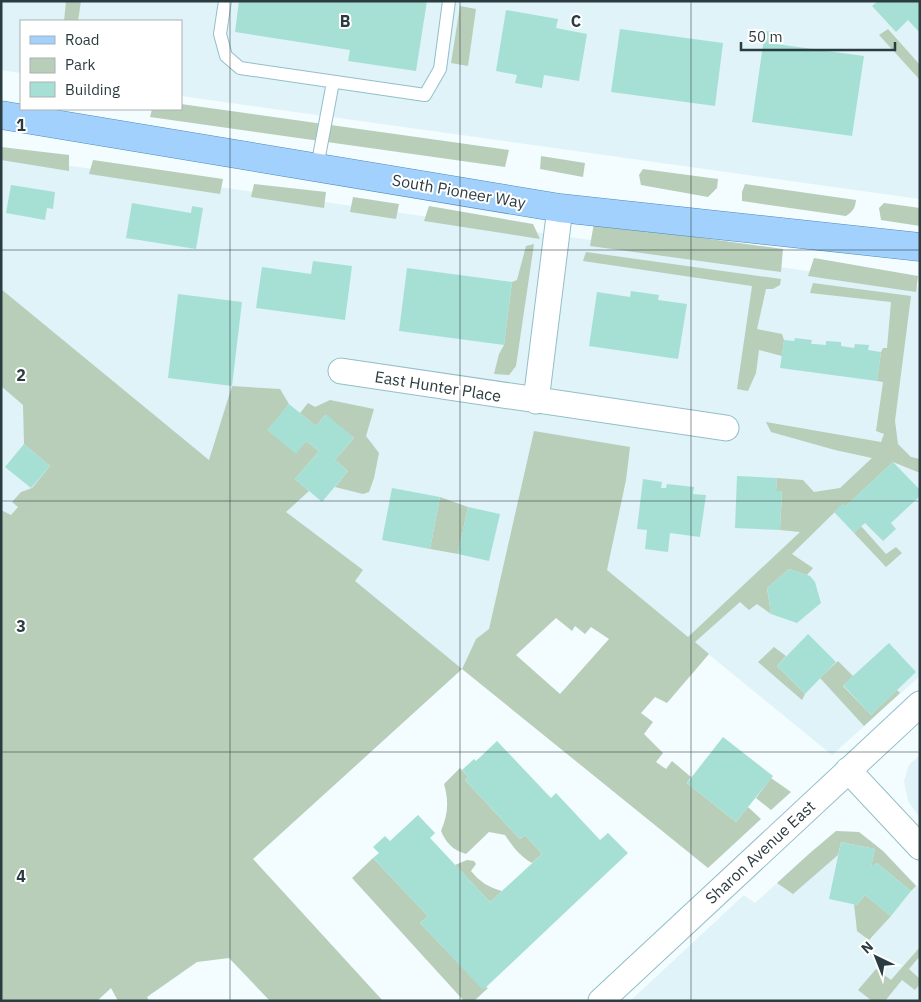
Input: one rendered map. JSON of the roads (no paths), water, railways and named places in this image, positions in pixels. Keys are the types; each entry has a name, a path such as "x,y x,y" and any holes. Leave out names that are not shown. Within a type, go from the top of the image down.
{"main road":[{"name":"South Pioneer Way","path":"1,115 560,208 920,247"}],"street":[{"path":"536,400 560,208"},
{"name":"East Hunter Place","path":"340,371 726,428"},
{"name":"Sharon Avenue East","path":"601,1001 920,704"},
{"path":"848,770 920,847"}],"lane":[{"path":"225,1 220,34 226,56 240,68 424,95 440,69 450,1"},
{"path":"317,167 333,82"}]}
